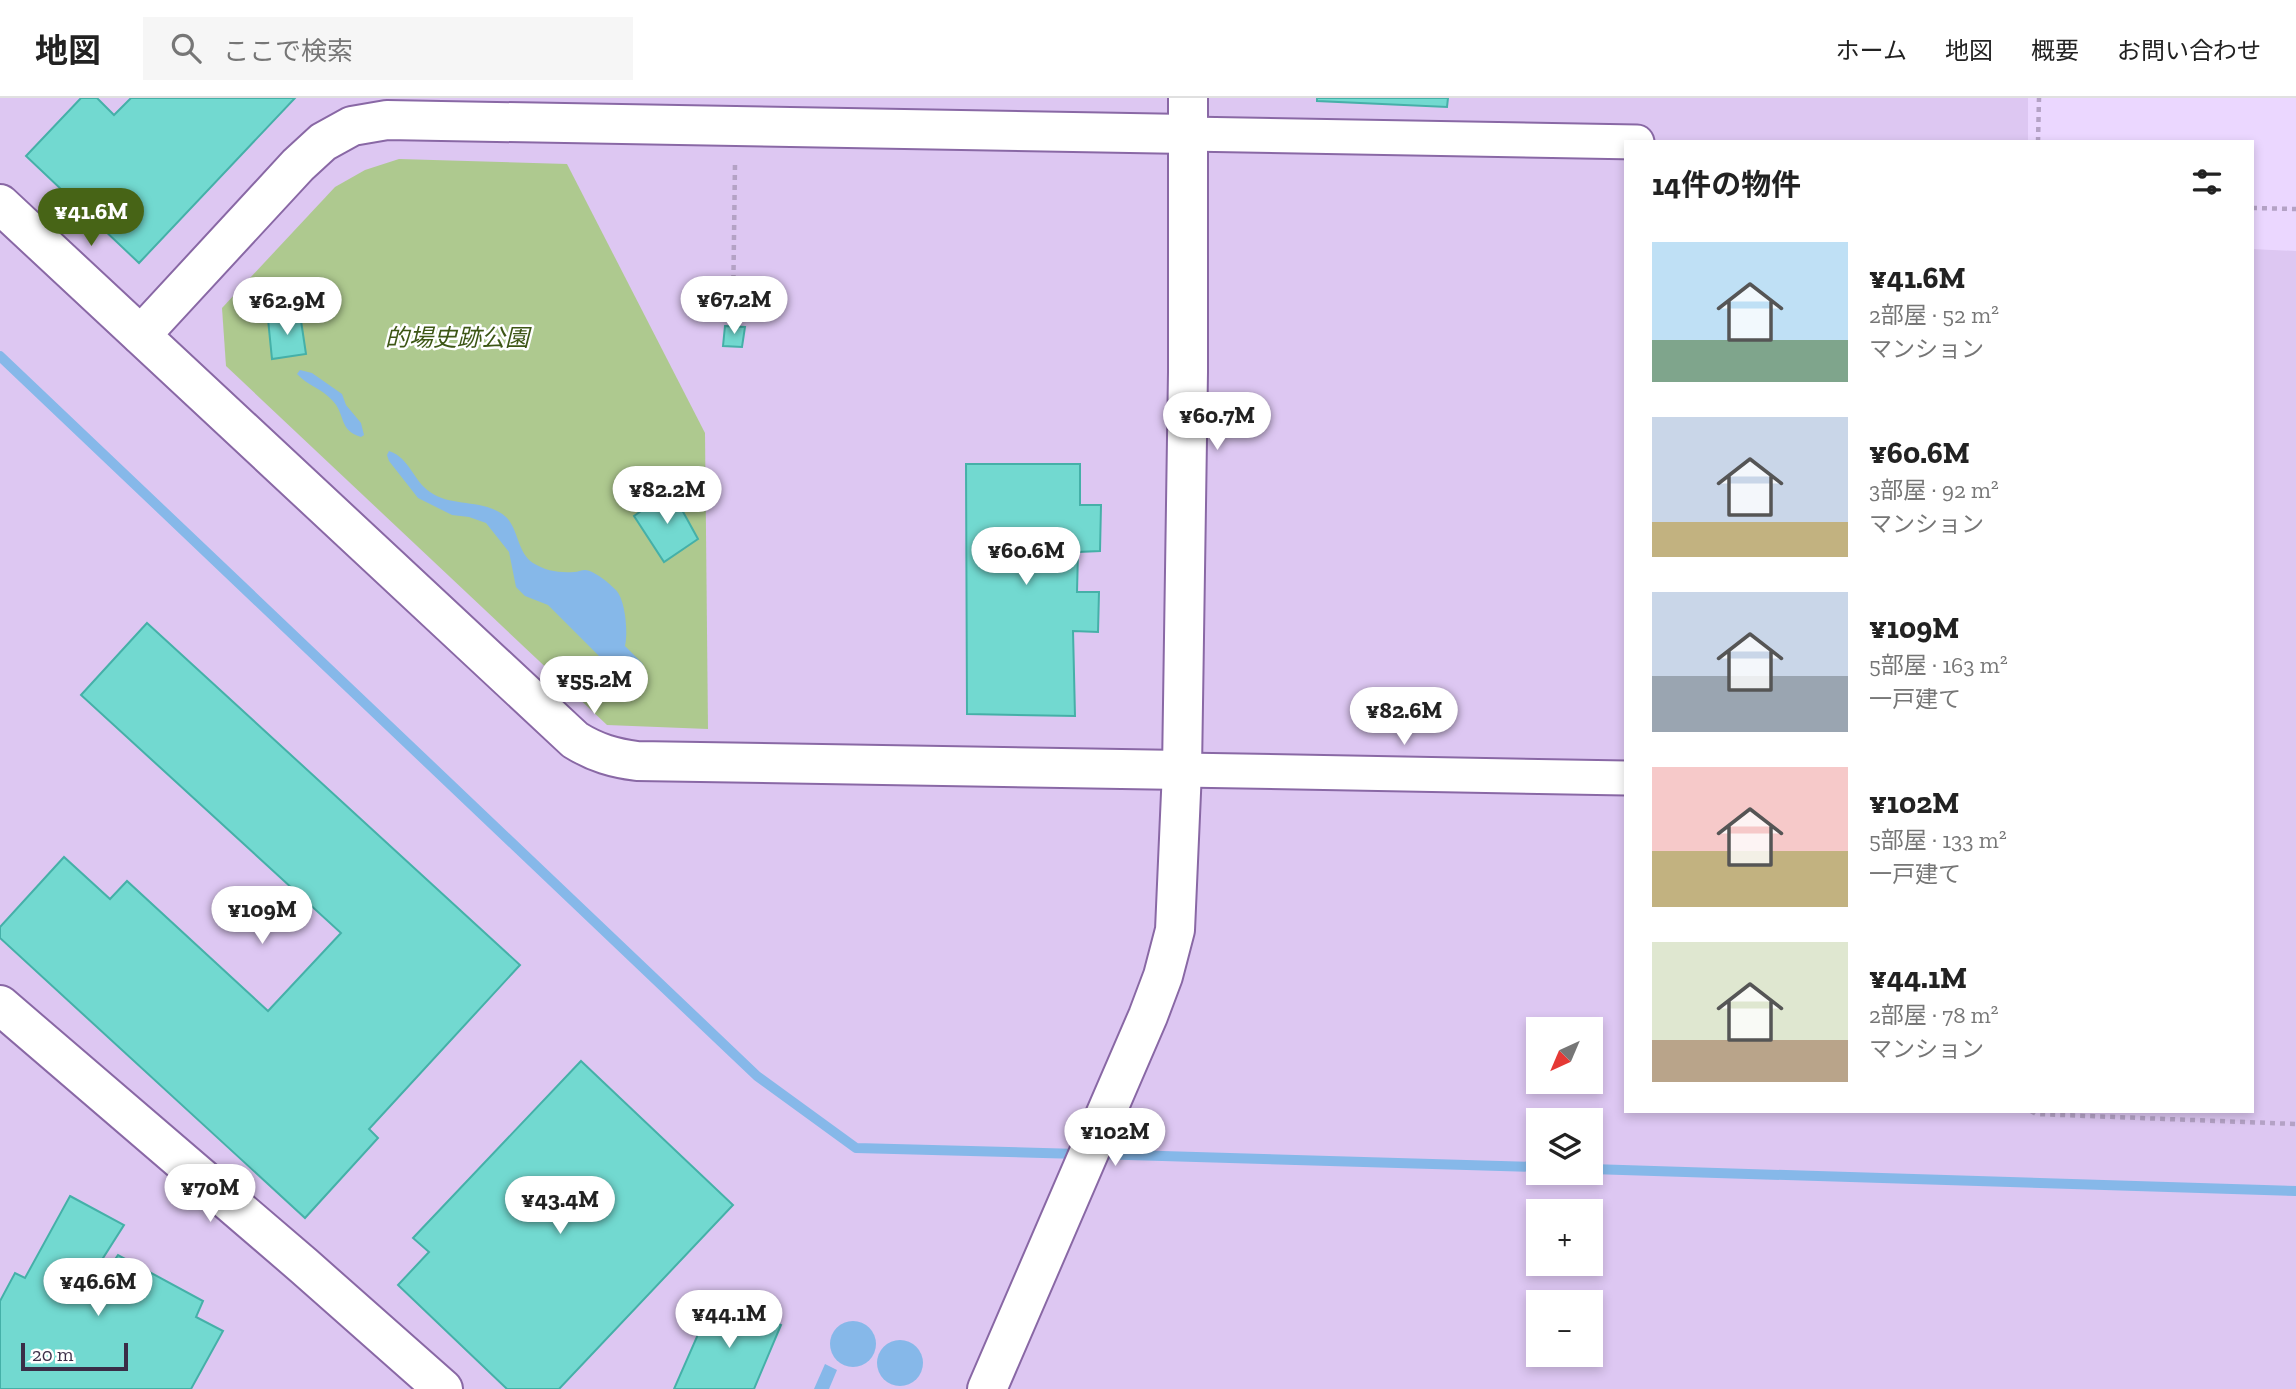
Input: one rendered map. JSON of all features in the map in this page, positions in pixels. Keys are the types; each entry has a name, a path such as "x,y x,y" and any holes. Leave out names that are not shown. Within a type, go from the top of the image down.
{"street":[{"path":"987,1389 1163,976 1175,930 1182,770 1188,372 1187,116"},
{"path":"141,335 298,165 323,142 352,126 387,120 1187,116 1624,141"},
{"path":"0,204 576,740 593,751 613,758 638,761 1624,778"},
{"path":"4,1019 304,1266 443,1389"}],"path":[{"path":"2038,140 2039,98"},
{"path":"733,310 735,162"},
{"path":"2254,208 2296,209"},
{"path":"2034,1113 2296,1124"}],"shaded area":[{"path":"0,98 2028,98 2028,140 1624,140 1624,1113 2254,1113 2254,249 2296,251 2296,1389 0,1389"}],"green space":[{"name":"的場史跡公園","path":"399,159 567,164 705,433 708,729 607,725 226,366 222,308 335,187 365,170"}],"water":[{"path":"300,370 312,373 342,394 346,405 361,423 364,435 361,437 354,434 345,426 336,405 297,374"},
{"path":"389,451 407,464 419,482 430,492 448,500 488,507 506,517 524,553 533,563 558,572 589,571 613,587 624,609 625,646 643,664 636,676 625,675 604,661 548,605 525,596 516,587 509,552 486,523 452,515 418,498 389,461"},
{"path":"853,1321 869,1328 876,1344 869,1360 853,1367 837,1360 830,1344 837,1328"},
{"path":"900,1340 916,1347 923,1363 916,1379 900,1386 884,1379 877,1363 884,1347"},
{"path":"825,1364 837,1370 829,1389 814,1389"}],"building":[{"path":"81,98 97,98 114,115 131,98 295,98 139,263 26,156"},
{"path":"1317,98 1448,98 1447,107 1317,101"},
{"path":"300,314 306,354 272,359 268,319"},
{"path":"725,326 745,327 742,347 723,346"},
{"path":"966,464 1080,464 1080,505 1101,505 1100,551 1078,552 1077,592 1099,592 1098,632 1073,631 1075,716 967,714"},
{"path":"671,490 698,539 664,562 634,516"},
{"path":"147,623 520,965 369,1129 378,1138 305,1218 0,938 0,927 64,857 110,899 127,881 268,1011 341,933 81,695"},
{"path":"581,1061 733,1205 559,1389 507,1389 398,1285 429,1252 413,1238"},
{"path":"70,1196 124,1225 98,1266 107,1271 118,1255 203,1301 196,1317 223,1331 191,1389 0,1389 0,1301 15,1273 25,1278"},
{"path":"714,1298 781,1325 754,1389 674,1389"}],"waterway":[{"path":"0,356 757,1076 856,1148 1079,1154"},
{"path":"1095,1154 1526,1167"},
{"path":"1603,1169 2296,1191"}]}
